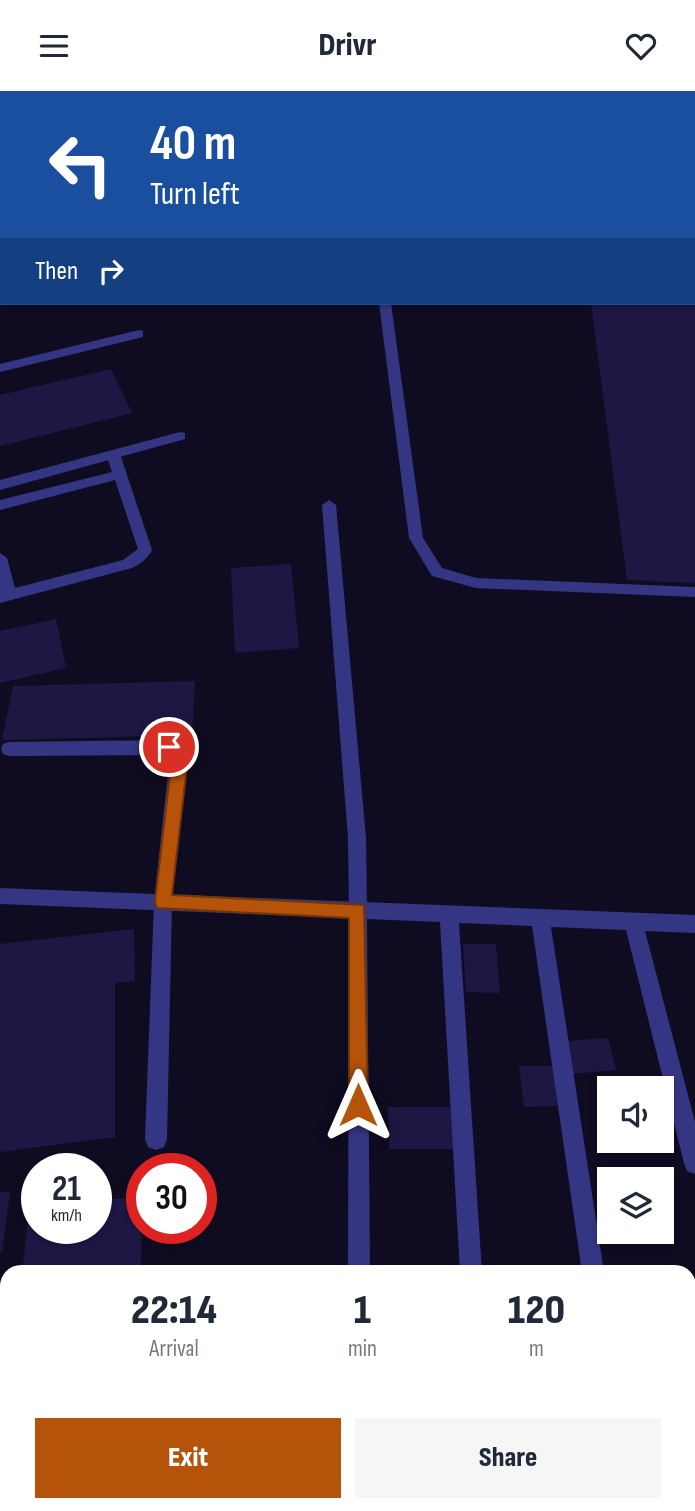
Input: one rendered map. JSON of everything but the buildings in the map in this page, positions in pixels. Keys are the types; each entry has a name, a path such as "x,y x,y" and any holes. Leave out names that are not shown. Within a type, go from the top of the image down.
{"street":[{"path":"385,305 416,538 437,572 476,583 695,593"},
{"path":"0,368 139,334"},
{"path":"0,485 180,436"},
{"path":"0,558 5,596 127,564 139,558 145,549 113,454"},
{"path":"0,505 120,474"},
{"path":"329,505 357,838 359,1265"},
{"path":"9,749 169,747 179,752 163,902 156,1139"},
{"path":"0,896 695,924"},
{"path":"449,914 471,1265"},
{"path":"540,918 592,1265"},
{"path":"633,922 695,1163"}],"route":[{"path":"169,747 175,748 180,757 163,902 358,910 358,1105"}]}
